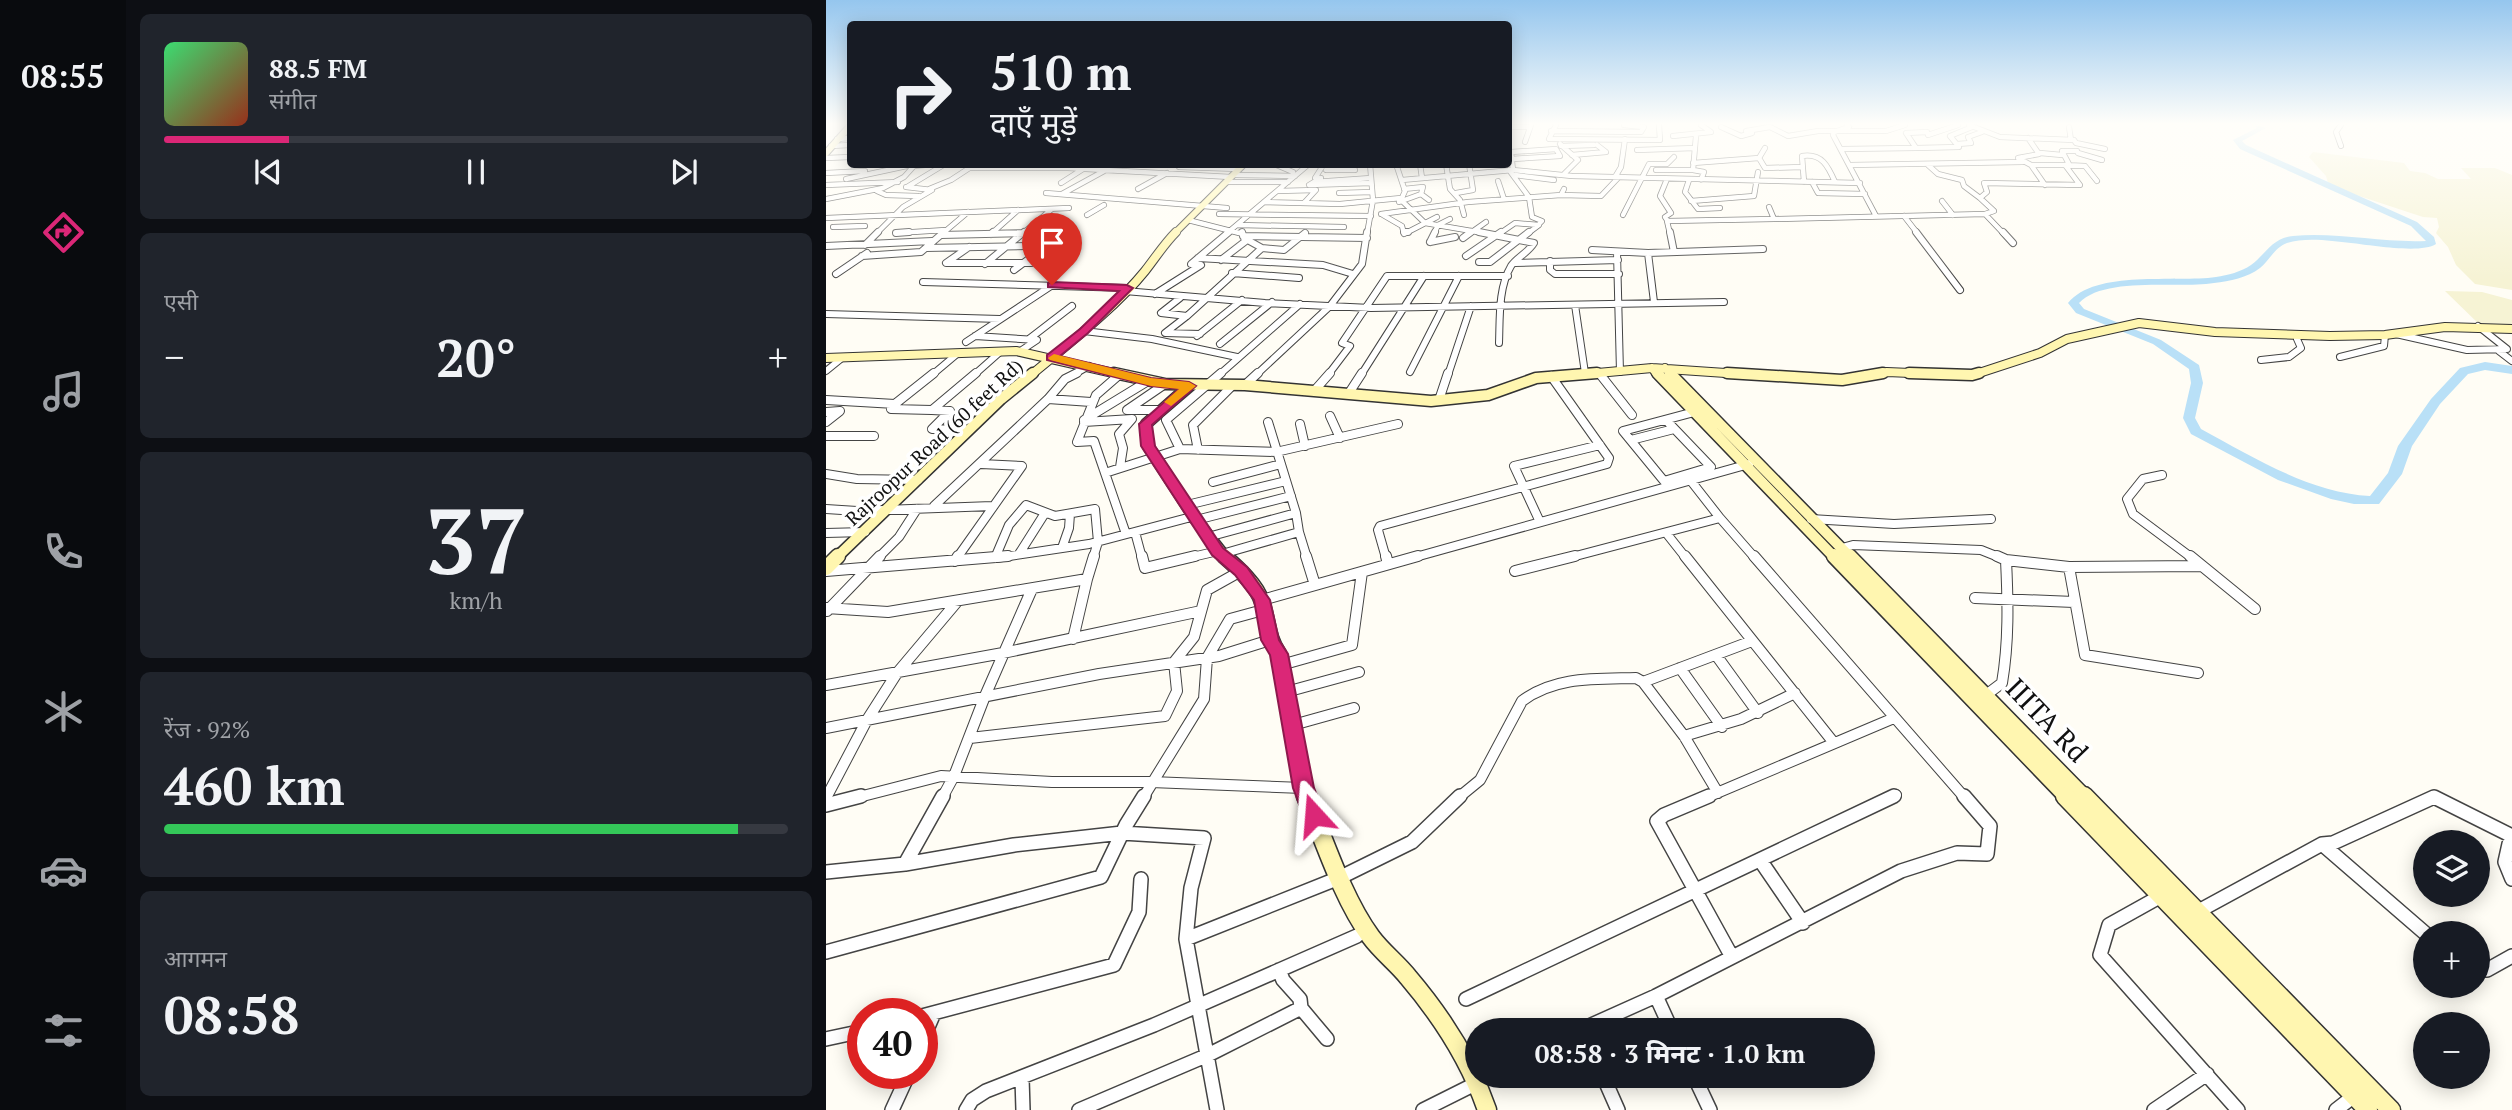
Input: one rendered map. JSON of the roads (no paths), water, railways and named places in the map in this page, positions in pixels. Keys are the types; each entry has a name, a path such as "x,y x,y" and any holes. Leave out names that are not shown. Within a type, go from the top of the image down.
{"street":[{"path":"846,179 856,177"},
{"path":"826,199 886,190 904,177"},
{"path":"923,177 906,187 929,189 956,177"},
{"path":"1061,183 1071,177"},
{"path":"1060,195 1093,177"},
{"path":"1138,189 1159,177"},
{"name":"Rajroopur Road (60 feet Rd)","path":"826,570 1001,399 1084,331 1145,271 1158,250 1231,177"},
{"path":"1258,177 1289,182"},
{"path":"1155,294 1201,265 1191,264 1295,177"},
{"path":"1316,177 1371,183"},
{"path":"1198,450 1194,425 1330,306 1362,264 1373,200 1371,177"},
{"path":"1381,214 1401,199 1403,185 1400,177"},
{"path":"1403,185 1446,177"},
{"path":"1403,185 1422,178 1446,177"},
{"path":"1446,177 1450,189 1463,203 1464,215"},
{"path":"1456,193 1473,190 1469,177"},
{"path":"1479,262 1490,262 1542,221 1532,217 1528,197 1515,177"},
{"path":"1523,177 1540,183"},
{"path":"1535,177 1554,180"},
{"path":"1582,186 1588,177"},
{"path":"1611,177 1860,183"},
{"path":"1381,214 1409,208 1562,192 1601,196 1617,177"},
{"path":"1726,197 1731,191 1733,177"},
{"path":"1691,201 1754,196 1757,177"},
{"path":"1803,177 1804,182"},
{"path":"1832,177 1835,182"},
{"path":"1857,177 1876,216"},
{"path":"1667,221 1953,215 1985,214 1994,211 1965,186 1962,180 1949,177"},
{"path":"2038,177 2045,185"},
{"path":"2060,177 2067,185"},
{"path":"1980,198 1987,192 1984,183 2080,185 2075,177"},
{"path":"2094,177 2097,181"},
{"path":"1623,215 1640,178"},
{"path":"1667,179 1660,196 1671,213 1665,217 1674,252"},
{"path":"1689,180 1685,192 1698,209 1720,208"},
{"path":"826,185 908,181"},
{"path":"1498,181 1504,199"},
{"path":"1314,182 1371,183 1309,185 1314,182"},
{"path":"1812,182 1818,193 1865,194"},
{"path":"1278,191 1316,190 1371,183"},
{"path":"1339,193 1371,183"},
{"path":"1403,185 1423,187 1421,194"},
{"path":"864,245 894,214 932,190 929,189"},
{"path":"1304,203 1316,190"},
{"path":"876,191 886,195 920,197"},
{"path":"1046,193 1109,199 1194,214 1371,216"},
{"path":"1264,202 1336,203 1401,199 1421,194"},
{"path":"1421,194 1429,200"},
{"path":"826,218 1052,209 1068,205 1079,197"},
{"path":"1087,215 1109,199"},
{"path":"1401,199 1425,223 1534,243 1531,251 1513,263 1508,276 1501,305 1499,343"},
{"path":"1942,201 1953,215"},
{"path":"1194,214 1242,233 1245,238 1262,248 1284,250 1303,236 1336,203"},
{"path":"926,214 933,207"},
{"path":"1769,207 1773,219"},
{"path":"1194,214 1227,208"},
{"path":"985,264 1052,209"},
{"path":"991,234 1018,210"},
{"path":"862,256 921,252 968,212"},
{"path":"1381,214 1402,226 1404,234 1437,217"},
{"path":"1985,214 2014,243"},
{"path":"1904,216 1960,290"},
{"path":"826,233 845,217"},
{"path":"1450,219 1438,225 1430,242 1455,237"},
{"path":"1463,238 1486,222"},
{"path":"1466,256 1515,223 1539,225"},
{"path":"1237,225 1344,227"},
{"path":"833,228 865,226"},
{"path":"896,233 946,230"},
{"path":"940,235 1026,233"},
{"path":"1221,260 1245,238 1367,238"},
{"path":"826,246 932,242"},
{"path":"836,274 879,244"},
{"path":"926,248 1075,245"},
{"path":"1014,270 1046,246"},
{"path":"969,247 946,263 1031,263"},
{"path":"1156,341 1262,248"},
{"path":"1513,263 1648,253 1763,249"},
{"path":"1592,250 1618,256"},
{"path":"1648,253 1654,302"},
{"path":"1618,256 1620,372"},
{"path":"1198,258 1323,265 1353,274"},
{"path":"1550,261 1550,270 1555,274 1619,274"},
{"path":"1232,273 1299,278"},
{"path":"1315,390 1348,352 1349,346 1342,343 1387,276 1508,276"},
{"path":"1349,393 1424,276"},
{"path":"1410,372 1459,276"},
{"path":"923,282 1052,285 1126,290 1205,300 1330,306 1443,307 1724,302"},
{"path":"966,342 1052,285"},
{"path":"1180,298 1161,313 1187,316"},
{"path":"1185,346 1242,300"},
{"path":"1220,344 1272,302"},
{"path":"1300,304 1237,357 1161,410 1146,424 1148,446 1208,537 1220,553 1241,571 1262,605 1270,640 1279,654 1303,788 1339,878 1371,937 1407,975 1465,1052"},
{"path":"1575,305 1585,373"},
{"path":"1029,339 1072,306"},
{"path":"1439,400 1471,306"},
{"path":"826,314 1000,319"},
{"path":"826,358 1019,352 1165,384 1239,385 1439,400 1488,395 1509,386 1551,376 1658,368 1842,380 1887,372 1972,375 2040,353 2067,339 2144,322 2215,332 2300,335 2385,335 2435,328 2478,326 2512,328"},
{"path":"2396,334 2443,346 2499,351 2507,349 2478,326"},
{"path":"1084,331 1156,341 1237,357"},
{"path":"1165,333 1200,334"},
{"path":"2261,360 2289,357 2301,348 2297,339 2300,335"},
{"path":"2340,357 2384,346 2385,335"},
{"path":"975,336 1037,340 1019,352"},
{"path":"2499,351 2512,361"},
{"path":"932,410 1000,352"},
{"path":"957,354 891,409 950,410 932,429 968,430"},
{"path":"826,371 842,358"},
{"path":"934,506 981,464 1065,379 1089,366"},
{"name":"IIITA Rd","path":"1658,368 1860,574 2162,895 2191,916 2390,1109"},
{"path":"1599,373 1632,415"},
{"path":"1119,375 1103,383 1091,402 1077,442 1094,441 1145,568 1220,553 1299,532"},
{"path":"1388,564 1378,530 1380,526 1607,464 1609,458 1551,376"},
{"path":"1084,421 1148,381"},
{"path":"1161,410 1127,410 1165,384"},
{"path":"1180,449 1166,420 1197,385"},
{"path":"1048,399 1091,402"},
{"path":"826,400 895,404"},
{"path":"1666,420 1711,467 1664,481 1623,431 1699,410"},
{"path":"826,412 840,411 826,422"},
{"path":"1330,416 1340,438"},
{"path":"1084,421 1132,419 1119,434 1123,448 1120,467"},
{"path":"1268,422 1315,585"},
{"path":"1300,424 1306,446"},
{"path":"1105,473 1180,449 1276,452 1398,424"},
{"path":"1631,440 1674,429"},
{"path":"826,436 874,436"},
{"path":"1540,522 1514,466 1600,445"},
{"path":"826,952 1101,877 1151,782 1204,699 1207,658 1230,618 1315,585 1752,463"},
{"path":"955,561 1022,466 981,464"},
{"path":"1213,482 1280,464"},
{"path":"826,474 857,479 918,480"},
{"path":"2162,475 2143,479 2127,499 2133,514 2155,528 2255,609"},
{"path":"826,570 995,558 1098,542 1193,514 1286,481"},
{"path":"1607,1018 1803,923 1902,871 1957,853 1987,855 1990,826 1720,518 1691,481"},
{"path":"1193,514 1291,496"},
{"path":"995,558 1009,525 1026,505 1055,516 1095,509 1098,542 1073,639"},
{"path":"826,509 888,510 934,506 992,506"},
{"path":"827,610 899,537 917,509"},
{"path":"1019,554 1045,513"},
{"path":"1208,537 1296,513"},
{"path":"1062,548 1069,528 1070,514"},
{"path":"1515,572 1720,518"},
{"path":"1807,520 1894,524 1991,519"},
{"name":"IIITA Rd","path":"1807,520 1842,548 1860,574 1986,695 2368,1110"},
{"path":"826,533 864,533"},
{"path":"1667,534 1834,743"},
{"path":"1842,548 1853,545 1981,550 2006,560 2069,567 2201,566"},
{"path":"1986,695 2002,683 2008,598 2006,560"},
{"path":"2069,567 2085,654 2198,673"},
{"path":"970,738 1165,716 1177,691 1174,662 1194,637 1207,590 1241,571"},
{"path":"1281,665 1352,645 1362,572"},
{"path":"827,610 888,612 956,603 1087,579"},
{"path":"905,864 954,776 985,696 1032,589"},
{"path":"1975,598 2074,602"},
{"path":"826,798 867,720 897,673 956,603"},
{"path":"826,685 1003,653 1201,611"},
{"path":"826,728 985,696 1207,658 1270,640"},
{"path":"1643,682 1752,641"},
{"path":"1716,655 1758,713"},
{"path":"1680,668 1722,727"},
{"path":"1286,692 1359,672"},
{"path":"1186,939 1339,878 1412,842 1451,803 1480,780 1528,694 1560,684 1636,678 1643,682 1684,736 1718,793"},
{"path":"1684,736 1722,727 1758,713 1795,693"},
{"path":"1293,725 1354,708"},
{"path":"1732,957 1657,821 1664,815 1894,718"},
{"path":"826,805 942,776 1052,782 1151,782 1303,788"},
{"path":"1466,999 1896,795"},
{"path":"2191,916 2322,844 2333,843 2434,797 2512,836"},
{"path":"826,872 905,864 1014,845 1122,834 1204,838 1191,888 1186,939 1217,1110"},
{"path":"2322,844 2413,922"},
{"path":"2512,844 2509,844 2504,853 2505,868 2512,879"},
{"path":"1760,860 1803,923"},
{"path":"938,1012 1114,965 1139,912 1141,879"},
{"path":"2162,895 2109,925 2100,955 2238,1110"},
{"path":"966,1110 972,1100 986,1091 1199,1006 1357,936"},
{"path":"2490,968 2512,956"},
{"path":"1279,970 1283,980 1300,999 1301,1008 1327,1039"},
{"path":"1656,996 1666,1018"},
{"path":"1079,1110 1208,1055 1301,1008"},
{"path":"826,1038 847,1034"},
{"path":"2154,1110 2207,1074"},
{"path":"1022,1078 1023,1110"},
{"path":"2336,1110 2368,1086"},
{"path":"1423,1110 1468,1088"},
{"path":"1486,1088 1487,1110"},
{"path":"1608,1088 1618,1110"},
{"path":"1700,1088 1710,1110"},
{"path":"892,1110 902,1089"}],"waterway":[{"path":"2309,177 2414,224 2431,239 2431,244 2310,238 2286,240 2276,245 2261,262 2244,273 2200,282 2112,286 2081,295 2073,303 2080,311 2157,342 2195,368 2197,383 2189,418 2196,431 2258,465 2307,487 2354,500 2374,501 2395,474 2405,446 2435,402 2464,371 2485,366 2512,370"}]}
